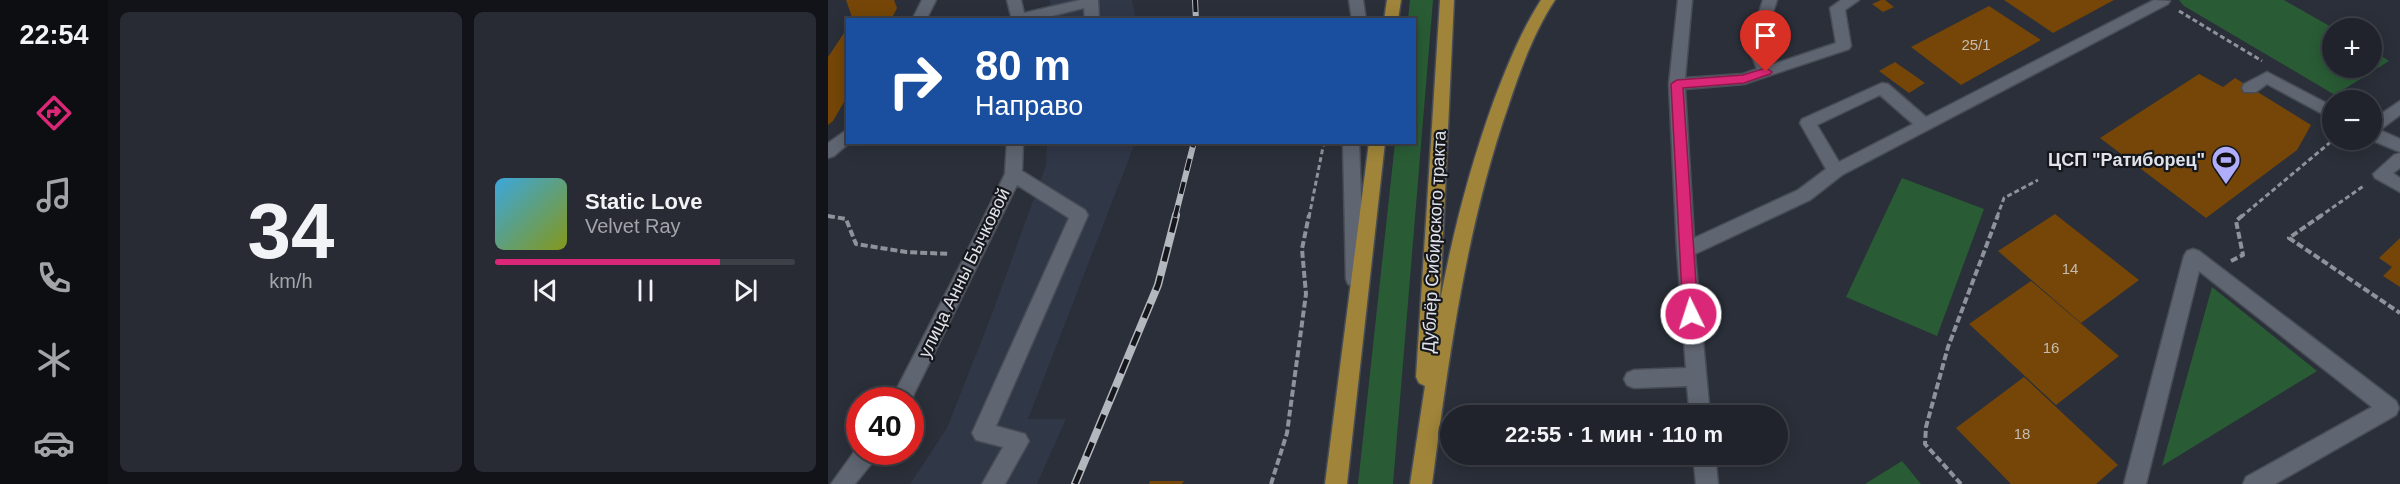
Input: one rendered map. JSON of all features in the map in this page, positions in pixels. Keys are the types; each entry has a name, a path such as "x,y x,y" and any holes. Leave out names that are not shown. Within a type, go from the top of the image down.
{"main road":[{"path":"1391,18 1394,0"},
{"name":"Дублёр Сибирского тракта","path":"1420,484 1447,0"},
{"name":"Дублёр Сибирского тракта","path":"1420,484 1442,339 1461,237 1488,135 1520,54 1548,0"},
{"path":"1336,484 1377,144"}],"street":[{"path":"920,18 929,0"},
{"path":"1014,0 1019,18"},
{"path":"1356,0 1359,18"},
{"path":"1685,0 1677,84 1686,250 1699,405"},
{"path":"1766,72 1755,46 1770,0"},
{"path":"1677,84 1744,79 1844,46 1832,4 1852,0"},
{"path":"1023,18 1091,1 1092,18"},
{"path":"1686,250 1804,195 1836,171 2163,1"},
{"path":"2250,88 2266,77 2322,108"},
{"path":"1836,171 1808,123 1882,88 1925,125"},
{"path":"2382,120 2400,107"},
{"path":"828,152 846,137"},
{"path":"2382,138 2400,146"},
{"name":"улица Анны Бычковой","path":"908,387 975,255 1013,174 1015,144"},
{"path":"1351,144 1356,314"},
{"path":"2400,159 2381,174 2400,186"},
{"path":"993,484 1018,441 983,433 1079,215 1013,174"},
{"path":"2135,484 2193,256 2389,408 2254,484"},
{"path":"1634,379 1695,377"},
{"path":"842,484 857,465"},
{"path":"1705,465 1707,484"}],"path":[{"path":"2163,1 2263,61"},
{"path":"1271,484 1287,433 1306,294 1302,249 1324,144"},
{"path":"2212,271 2243,255 2236,221 2322,149"},
{"path":"2381,174 2289,238 2400,313"},
{"path":"1960,484 1925,444 1926,427 1948,347 2004,198 2038,180"},
{"path":"828,216 846,219 856,244 906,252 975,255"}],"shaded area":[{"path":"1050,0 1132,0 1136,18 1052,18"},
{"path":"1047,144 1135,144 1028,419 1066,419 1037,484 910,484 947,428 992,314 1046,165"}],"green space":[{"path":"1410,0 1433,0 1393,484 1358,484 1395,144 1416,144 1416,18 1408,18"},
{"path":"2179,0 2284,0 2322,22 2322,78 2362,78 2343,90 2327,90 2184,6"},
{"path":"2382,56 2389,61 2382,65"},
{"path":"1902,178 1984,209 1937,336 1846,297"},
{"path":"2212,287 2317,371 2162,466"},
{"path":"1902,461 1921,484 1865,484"}],"building":[{"path":"846,0 894,0 897,8 892,18 852,18"},
{"path":"1885,0 1894,7 1883,12 1872,4"},
{"path":"2004,0 2114,0 2053,33"},
{"path":"1989,6 2041,40 1961,85 1911,47"},
{"path":"846,30 846,98 833,121 828,125 828,57"},
{"path":"1895,62 1925,83 1909,93 1879,71"},
{"path":"2199,74 2223,87 2235,78 2311,125 2297,150 2206,218 2100,138"},
{"path":"2055,214 2139,280 2081,323 1998,251"},
{"path":"2400,238 2400,287 2383,276 2392,267 2379,258"},
{"path":"2031,281 2119,356 2056,405 1969,324"},
{"path":"2024,377 2118,465 2096,484 2011,484 1956,428"},
{"path":"1150,481 1184,481 1182,484 1149,484"}],"railway":[{"path":"1195,0 1196,18"},
{"path":"1175,217 1193,144"},
{"path":"1075,484 1158,285 1176,215"}],"place":[{"name":"ЦСП \"Ратиборец\"","path":"2226,186"}],"route":[{"path":"1691,314 1677,84 1744,79 1766,72"}]}
